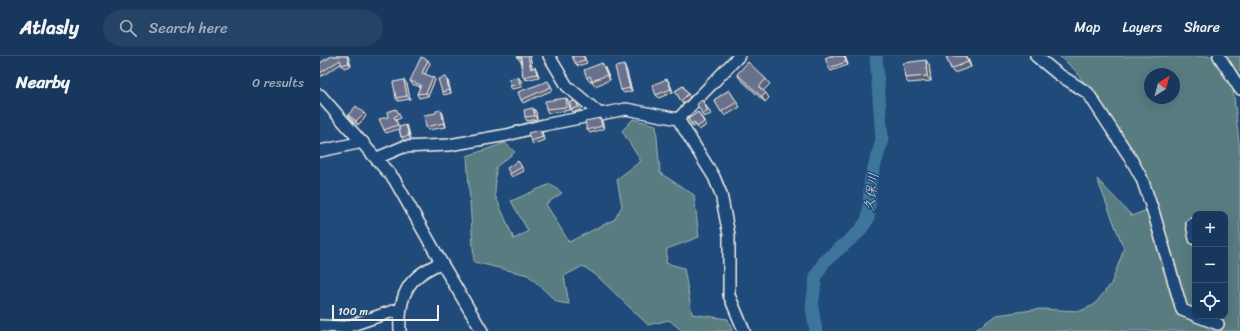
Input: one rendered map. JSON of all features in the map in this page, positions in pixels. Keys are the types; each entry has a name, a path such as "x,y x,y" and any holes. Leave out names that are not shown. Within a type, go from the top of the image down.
{"street":[{"path":"549,56 567,86 600,114"},
{"path":"678,119 739,56"},
{"path":"1036,56 1058,74 1088,93 1131,159 1142,179 1154,214 1182,310 1192,314"},
{"path":"1219,56 1240,90"},
{"path":"320,95 394,179 482,331"},
{"path":"377,158 403,147 449,145 626,109 678,119 710,171 721,194 729,235 729,295 744,331"},
{"path":"320,151 363,142"},
{"path":"400,331 399,309 407,289 416,277 441,262"},
{"path":"320,326 346,329 399,309"},
{"path":"1204,319 1218,324"}],"green space":[{"path":"1059,56 1240,56 1240,71 1232,79 1240,151 1240,331 974,331 996,315 1040,309 1080,311 1094,305 1111,284 1124,249 1097,179 1132,216 1159,205 1144,187 1139,162 1075,70"},
{"path":"633,119 656,125 660,173 694,195 699,237 667,249 666,263 684,268 692,314 728,319 732,331 682,331 669,320 648,325 596,275 583,266 564,276 569,304 557,302 528,275 474,262 467,156 505,143 515,152 496,167 495,195 514,239 528,231 511,201 550,184 562,193 546,204 569,242 615,219 622,206 617,179 641,161 622,131"}],"building":[{"path":"332,56 347,56 349,63 342,65 340,60 320,73 320,63"},
{"path":"517,56 528,56 531,69 535,67 537,74 523,77 521,57 518,58"},
{"path":"572,56 583,56 585,60 575,63"},
{"path":"830,56 844,56 846,62 829,68 825,58"},
{"path":"946,56 965,56 968,62 951,69"},
{"path":"421,57 428,60 422,73 433,77 426,93 417,94 421,85 410,81"},
{"path":"926,60 927,76 905,78 903,63"},
{"path":"748,62 766,79 759,87 766,93 762,97 737,74"},
{"path":"602,63 607,75 592,81 590,76 587,78 584,70"},
{"path":"624,65 630,88 621,90 615,67"},
{"path":"446,77 449,90 442,92 438,79"},
{"path":"518,77 520,84 510,86 509,79"},
{"path":"667,79 671,89 656,95 652,85"},
{"path":"404,80 407,96 396,98 393,82"},
{"path":"548,81 551,87 521,100 518,92"},
{"path":"683,86 688,94 681,101 675,91"},
{"path":"729,90 737,102 721,112 714,100"},
{"path":"566,98 567,107 546,109 545,101"},
{"path":"702,100 708,111 702,114 697,104"},
{"path":"575,101 579,107 571,109 570,102"},
{"path":"356,106 364,113 356,121 348,115"},
{"path":"533,108 535,116 525,117 524,110"},
{"path":"396,109 399,114 394,117 398,125 384,130 379,119 388,117 387,112"},
{"path":"441,110 444,123 426,127 424,115 436,113 436,111"},
{"path":"698,112 704,122 697,127 694,122 691,124 688,119"},
{"path":"600,118 602,126 587,130 585,121"},
{"path":"406,125 409,136 401,137 399,127"},
{"path":"540,130 543,137 531,141 528,133"},
{"path":"518,161 522,167 510,174 507,168"}],"waterway":[{"name":"久保川","path":"816,331 812,307 816,276 824,262 859,232 868,219 871,178 882,140 876,56"}]}
